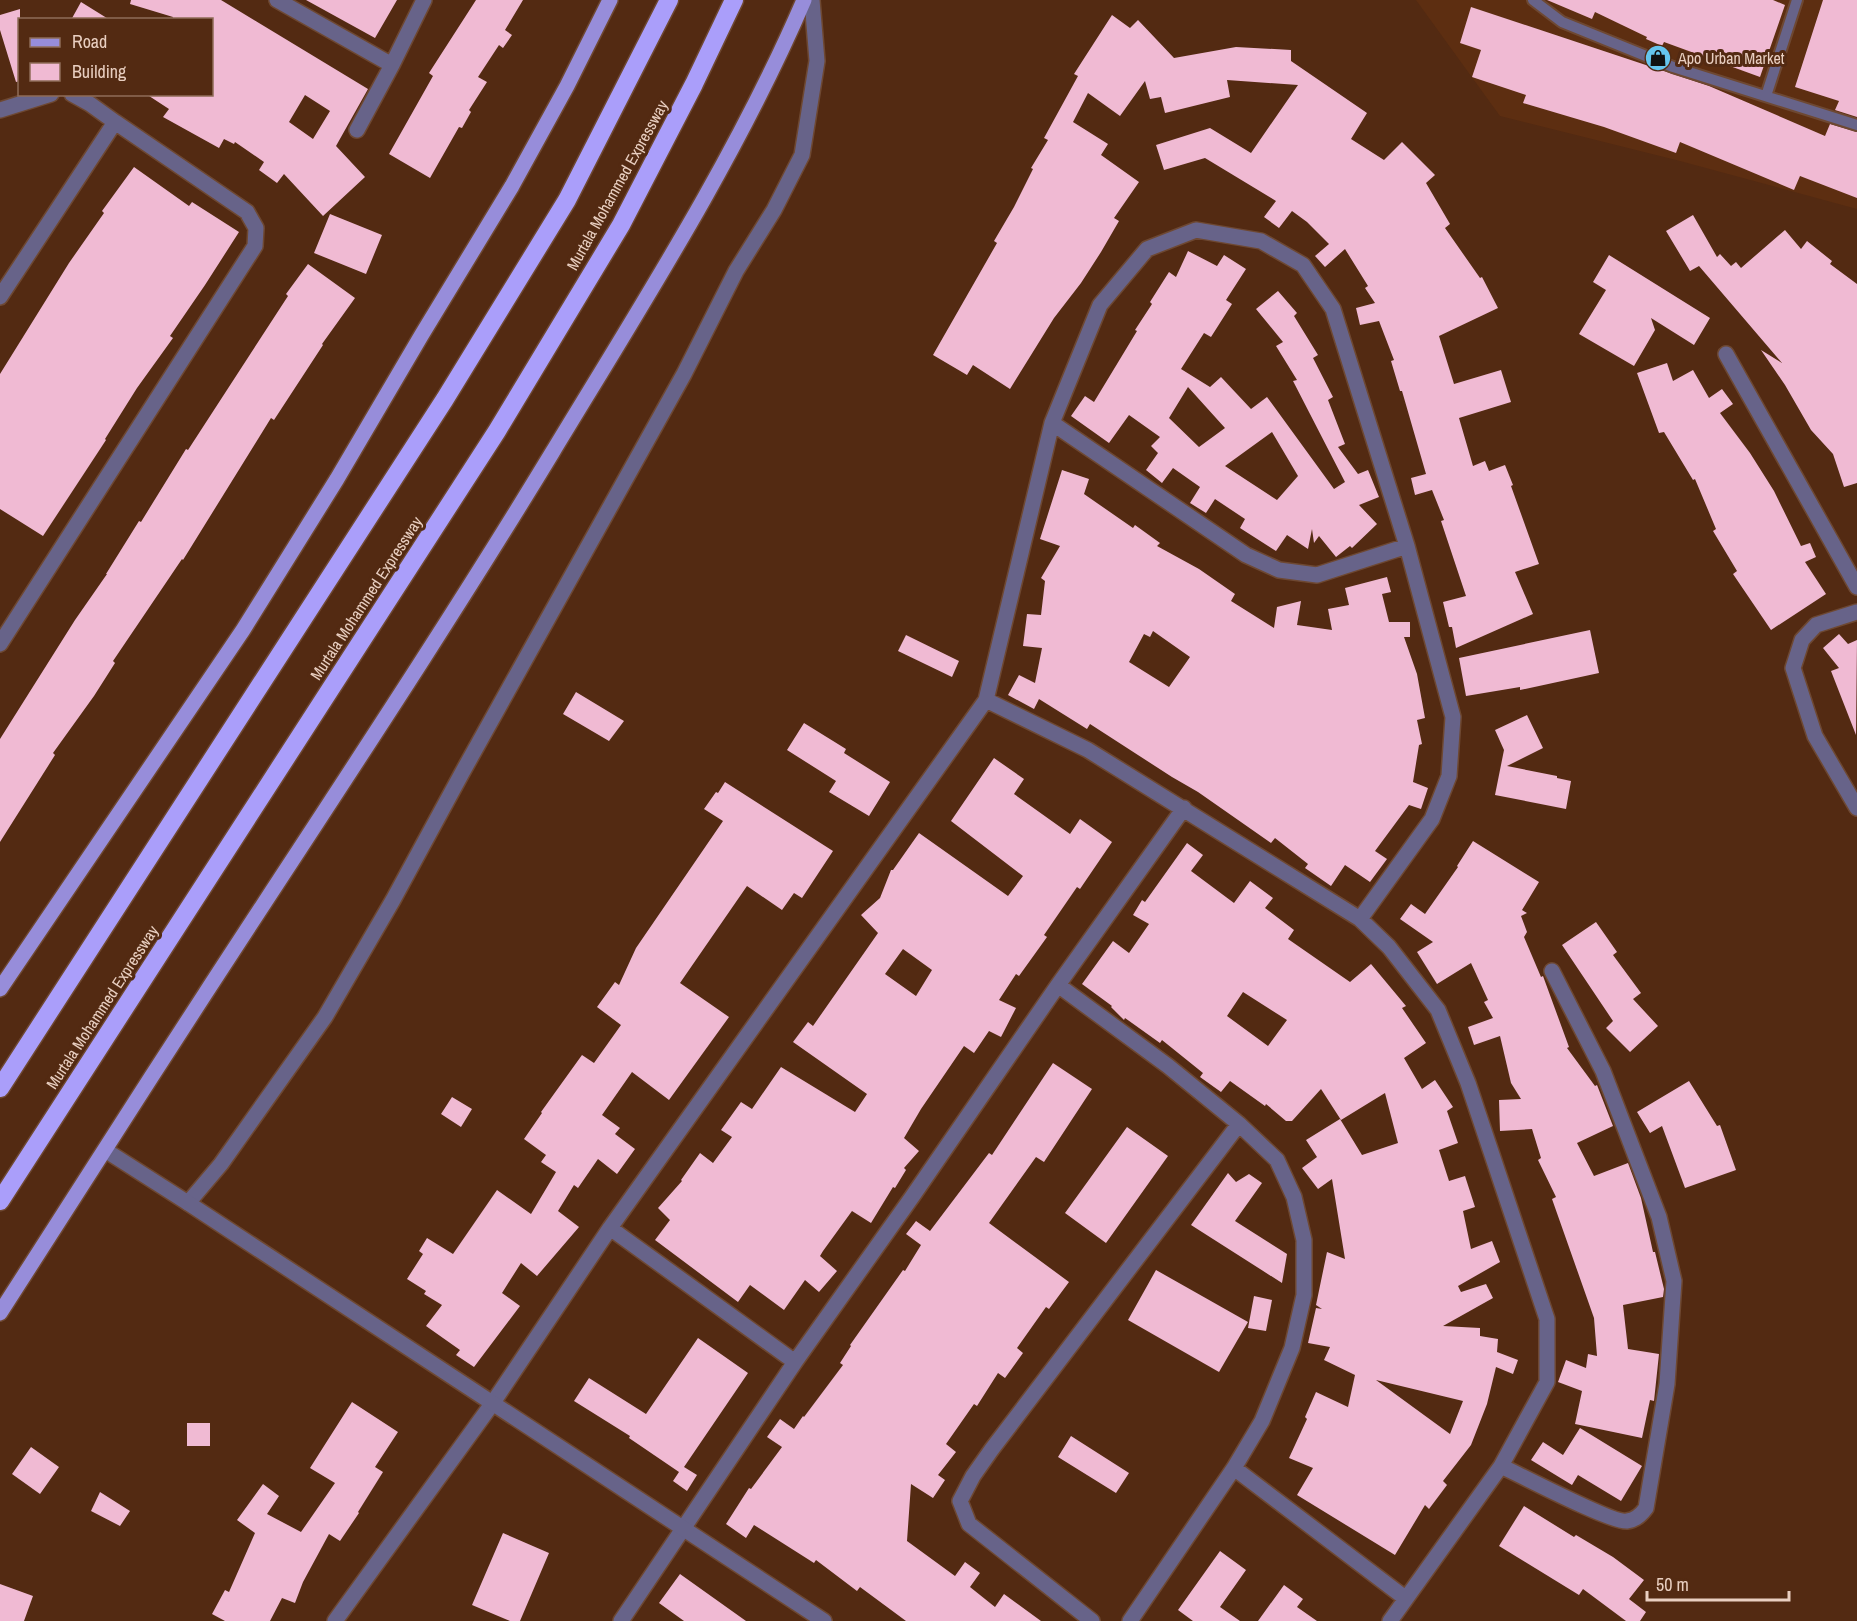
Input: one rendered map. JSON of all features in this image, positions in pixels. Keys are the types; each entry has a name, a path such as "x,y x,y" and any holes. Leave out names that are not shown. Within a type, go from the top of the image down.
{"highway":[{"path":"0,1088 452,389 567,200 669,0"},
{"name":"Murtala Mohammed Expressway","path":"0,1201 497,431 621,225 694,84 734,0"}],"main road":[{"path":"0,989 243,630 338,479 512,186 610,0"},
{"path":"0,1313 487,559 671,254 734,144 781,53 804,0"}],"street":[{"path":"277,0 392,64"},
{"path":"357,130 424,0"},
{"path":"188,1203 221,1164 325,1017 393,900 684,374 736,271 774,210 802,155 817,61 812,0"},
{"path":"0,110 45,96"},
{"path":"0,644 255,246 256,228 247,212 76,96"},
{"path":"0,297 115,122"},
{"path":"335,1621 492,1404 610,1228 986,700 1052,423 1100,305 1146,249 1196,230 1262,241 1303,265 1333,309 1407,546 1453,717 1449,776 1432,819 1360,919"},
{"path":"1726,354 1857,587"},
{"path":"1052,423 1246,555 1279,570 1317,575 1407,546"},
{"path":"1857,612 1816,625 1802,640 1793,668 1815,736 1857,808"},
{"path":"986,700 1089,750 1360,919 1389,947 1438,1010 1468,1083 1547,1318 1547,1382 1501,1466 1390,1621"},
{"path":"621,1621 795,1362 1184,808"},
{"path":"1501,1466 1624,1522 1640,1516 1646,1508 1668,1384 1674,1281 1659,1217 1603,1071 1552,971"},
{"path":"1058,985 1168,1066 1239,1124 1277,1160 1294,1197 1304,1240 1304,1295 1292,1348 1266,1411 1234,1468 1130,1621"},
{"path":"1092,1621 969,1524 960,1501 973,1476 992,1449 1239,1124"},
{"path":"105,1150 824,1621"},
{"path":"610,1228 795,1362"},
{"path":"1234,1468 1405,1598"}],"lane":[{"path":"1533,0 1562,22 1673,67 1857,125"},
{"path":"1766,96 1797,0"}],"shaded area":[{"name":"Apo Urban Market","path":"1416,0 1857,0 1857,209 1680,161 1500,116"}],"building":[{"path":"131,0 221,0 368,89 336,146 365,177 323,216 284,174 277,183 259,170 264,162 235,142 234,144 224,139 219,148 163,117 169,109 149,96 213,96 213,18 173,17 130,4","holes":["305,95 330,111 313,139 289,122"]},
{"path":"306,0 397,0 375,38"},
{"path":"476,0 523,0 505,30 512,35 503,48 499,45 478,77 487,82 469,110 471,112 462,128 459,127 430,178 389,154 433,76 429,73"},
{"path":"1547,0 1773,0 1785,5 1760,77 1664,42 1662,46 1595,12 1592,19"},
{"path":"1823,0 1857,0 1857,117 1835,110 1839,101 1795,87"},
{"path":"81,2 107,18 72,18"},
{"path":"1471,7 1709,86 1825,136 1830,124 1857,132 1857,198 1800,176 1794,190 1680,142 1676,153 1604,127 1523,103 1526,95 1472,77 1481,50 1460,43"},
{"path":"20,9 18,82 16,82 0,30 0,15"},
{"path":"1112,15 1130,28 1138,20 1174,58 1236,47 1291,50 1291,61 1367,113 1351,139 1384,160 1402,142 1435,175 1426,183 1450,224 1445,228 1480,278 1482,277 1498,308 1439,336 1454,384 1501,370 1511,402 1459,418 1473,466 1485,461 1489,471 1505,465 1513,485 1511,486 1539,564 1515,572 1533,614 1456,648 1452,627 1449,627 1443,602 1466,596 1441,521 1444,520 1432,490 1415,495 1411,478 1426,474 1391,361 1394,360 1379,321 1360,325 1356,308 1375,303 1365,288 1368,286 1345,249 1325,267 1315,256 1329,244 1307,222 1292,211 1279,228 1264,217 1276,201 1205,158 1164,170 1156,145 1210,128 1251,153 1298,85 1227,80 1230,97 1165,113 1161,97 1150,99 1145,81 1120,116 1088,93 1073,122 1108,144 1101,155 1139,182 1114,218 1119,221 1101,252 1054,318 1010,389 973,365 967,375 933,355 997,243 994,241 1014,207 1033,169 1031,168 1048,140 1044,138 1078,76 1074,74"},
{"path":"134,167 189,206 192,202 239,232 170,336 173,338 137,388 43,536 0,509 0,374 69,263 104,213 102,211"},
{"path":"330,214 382,235 366,274 314,253"},
{"path":"1693,215 1717,257 1720,254 1731,266 1736,262 1741,268 1785,230 1801,249 1807,241 1832,261 1830,264 1857,284 1857,483 1844,487 1833,454 1811,430 1785,385 1761,350 1782,363 1699,266 1690,271 1666,231"},
{"path":"1188,251 1217,266 1224,255 1246,269 1226,300 1232,304 1211,337 1204,333 1181,369 1210,387 1221,377 1251,409 1267,397 1334,489 1345,482 1293,381 1297,380 1276,346 1283,342 1256,309 1278,291 1297,313 1294,316 1318,355 1313,358 1333,397 1328,400 1345,444 1338,447 1358,474 1368,470 1379,497 1359,505 1377,524 1352,548 1350,546 1336,557 1319,536 1314,543 1312,529 1308,549 1287,535 1276,551 1240,528 1245,519 1215,499 1206,513 1190,503 1200,487 1173,468 1162,483 1146,470 1158,453 1151,446 1160,437 1129,415 1109,443 1071,416 1085,396 1094,402 1169,272 1176,277","holes":["1188,387 1225,428 1199,447 1169,418","1272,432 1298,476 1277,500 1225,466"]},
{"path":"1609,255 1710,318 1694,345 1651,318 1655,330 1634,366 1579,334 1606,290 1593,282"},
{"path":"308,264 355,298 322,344 274,420 271,418 183,560 113,661 115,663 94,696 53,753 55,755 0,842 0,739 139,521 141,522 186,449 188,450 288,296 286,294"},
{"path":"1667,363 1673,381 1693,370 1709,398 1722,389 1733,404 1720,413 1750,453 1774,491 1801,546 1810,543 1816,557 1805,562 1826,594 1771,630 1733,574 1737,571 1713,531 1716,529 1695,479 1693,480 1664,432 1659,433 1637,373"},
{"path":"1062,470 1089,479 1084,494 1133,528 1135,525 1160,543 1157,546 1199,569 1235,594 1231,601 1274,628 1277,607 1301,601 1297,625 1332,630 1328,609 1349,605 1345,588 1387,577 1391,592 1382,594 1389,622 1410,622 1410,637 1404,637 1417,674 1425,718 1417,720 1422,744 1419,745 1413,782 1428,788 1421,809 1409,805 1375,851 1387,859 1370,882 1345,865 1331,886 1305,868 1308,864 1275,838 1271,843 1198,792 1090,724 1087,729 1039,699 1034,709 1008,695 1019,675 1035,683 1042,648 1023,646 1027,614 1041,615 1045,581 1041,578 1060,546 1040,539","holes":["1153,631 1190,657 1169,687 1129,662 1144,634 1150,637"]},
{"path":"1590,630 1599,673 1520,690 1520,687 1466,696 1459,658"},
{"path":"1839,634 1848,644 1857,640 1856,735 1831,671 1839,668 1823,648"},
{"path":"906,635 959,661 952,677 898,651"},
{"path":"576,692 624,721 609,741 563,714"},
{"path":"1527,715 1543,748 1507,766 1571,781 1566,809 1495,795 1504,750 1495,730"},
{"path":"804,723 846,749 844,753 890,782 869,816 829,792 836,781 787,750"},
{"path":"994,758 1024,779 1014,794 1070,834 1080,819 1112,842 1080,889 1077,887 1044,935 1047,937 1019,976 1016,974 999,1000 1016,1008 1001,1037 989,1031 974,1053 964,1046 921,1109 904,1138 919,1151 904,1168 906,1170 871,1223 852,1211 823,1251 820,1256 837,1271 819,1292 805,1280 784,1310 750,1285 738,1302 655,1240 670,1220 658,1208 682,1181 700,1153 713,1163 732,1137 721,1130 741,1102 752,1109 781,1067 855,1112 867,1094 793,1042 808,1022 813,1026 878,933 861,915 880,898 891,870 919,833 1008,896 1023,876 951,821","holes":["903,949 932,970 916,996 885,974"]},
{"path":"725,782 833,851 802,898 794,893 782,910 747,886 680,983 729,1017 669,1100 632,1072 602,1115 620,1128 615,1134 635,1149 617,1174 598,1159 578,1188 574,1185 558,1211 579,1227 537,1276 521,1263 502,1293 520,1306 474,1367 456,1355 460,1350 426,1326 442,1305 424,1294 426,1291 407,1279 423,1254 419,1251 427,1238 453,1254 497,1190 531,1214 556,1172 541,1162 546,1155 524,1139 582,1055 594,1063 621,1025 597,1007 615,982 619,985 636,948 723,821 704,809"},
{"path":"1473,841 1539,882 1522,910 1527,913 1521,916 1527,932 1524,937 1541,977 1543,976 1569,1047 1567,1048 1595,1086 1597,1085 1613,1126 1577,1143 1594,1176 1628,1163 1641,1198 1664,1289 1663,1297 1623,1305 1628,1349 1659,1354 1654,1401 1650,1400 1642,1438 1575,1424 1582,1391 1558,1382 1566,1360 1586,1368 1588,1354 1597,1356 1594,1318 1552,1199 1556,1197 1538,1160 1541,1158 1532,1129 1500,1131 1499,1100 1521,1099 1511,1083 1500,1036 1474,1045 1468,1027 1493,1018 1484,1002 1488,1000 1471,963 1437,984 1417,952 1433,942 1400,919 1411,904 1425,914"},
{"path":"1187,843 1203,855 1191,871 1234,903 1250,881 1273,898 1265,908 1294,930 1288,939 1350,982 1371,964 1406,1006 1402,1008 1426,1043 1404,1058 1422,1089 1435,1080 1453,1107 1447,1111 1458,1143 1439,1150 1449,1181 1465,1176 1475,1207 1463,1211 1471,1249 1492,1241 1500,1262 1458,1286 1461,1292 1486,1284 1493,1298 1443,1326 1480,1328 1480,1336 1498,1339 1497,1352 1518,1360 1513,1374 1496,1367 1487,1404 1471,1445 1443,1481 1447,1485 1429,1509 1425,1505 1395,1555 1297,1495 1313,1468 1289,1458 1307,1419 1305,1417 1316,1392 1348,1407 1355,1375 1324,1360 1330,1347 1308,1343 1316,1308 1322,1309 1316,1305 1327,1252 1345,1259 1332,1179 1318,1189 1302,1168 1317,1157 1306,1140 1340,1119 1362,1155 1398,1143 1385,1093 1341,1120 1321,1089 1292,1121 1286,1121 1266,1104 1265,1106 1230,1081 1221,1092 1200,1077 1203,1073 1162,1040 1160,1043 1125,1018 1124,1020 1112,1006 1082,984 1113,941 1129,953 1149,924 1133,915 1142,900 1145,902","holes":["1243,992 1287,1020 1268,1046 1227,1016","1376,1380 1463,1401 1450,1434"]},
{"path":"1596,922 1617,952 1613,955 1641,993 1633,999 1658,1026 1630,1052 1606,1028 1613,1021 1562,945"},
{"path":"1053,1063 1092,1089 1044,1162 1036,1157 989,1223 1069,1282 1049,1309 1046,1307 1017,1348 1023,1353 1005,1378 998,1373 977,1406 974,1404 946,1444 956,1452 938,1475 945,1480 933,1498 911,1484 907,1541 955,1576 965,1562 980,1573 970,1587 995,1607 1004,1594 1041,1621 906,1621 860,1587 857,1591 816,1560 814,1563 754,1525 746,1538 726,1524 749,1488 751,1489 782,1447 767,1437 780,1419 794,1429 804,1417 843,1365 840,1363 850,1345 903,1270 905,1271 921,1245 906,1234 916,1221 930,1231 989,1153 992,1155"},
{"path":"1689,1081 1717,1126 1720,1125 1736,1170 1685,1188 1662,1126 1650,1133 1637,1112"},
{"path":"452,1097 472,1109 461,1127 441,1114"},
{"path":"1127,1127 1168,1156 1106,1243 1065,1213"},
{"path":"1228,1173 1236,1182 1249,1174 1262,1183 1235,1221 1287,1254 1282,1283 1191,1225"},
{"path":"1156,1270 1248,1322 1219,1372 1128,1320"},
{"path":"1254,1296 1272,1300 1266,1331 1248,1328"},
{"path":"698,1338 748,1373 684,1467 697,1475 687,1491 673,1481 679,1472 629,1438 630,1436 574,1401 589,1378 646,1414"},
{"path":"352,1402 398,1432 375,1467 383,1472 359,1513 340,1541 329,1534 303,1582 295,1603 282,1598 270,1621 225,1621 212,1614 225,1590 229,1592 255,1533 237,1520 263,1484 279,1496 267,1514 301,1532 335,1483 310,1468"},
{"path":"187,1423 210,1423 210,1446 187,1446"},
{"path":"1580,1428 1642,1466 1621,1501 1578,1475 1572,1485 1531,1460 1543,1442 1563,1455"},
{"path":"1071,1436 1129,1473 1116,1493 1058,1457"},
{"path":"31,1447 59,1467 40,1494 12,1474"},
{"path":"100,1492 130,1511 120,1526 91,1511"},
{"path":"1524,1506 1574,1537 1576,1535 1613,1557 1644,1580 1629,1599 1646,1612 1640,1621 1626,1621 1583,1589 1579,1595 1499,1546"},
{"path":"503,1533 549,1553 520,1621 510,1621 472,1605"},
{"path":"1220,1551 1246,1570 1220,1607 1240,1621 1193,1621 1178,1610"},
{"path":"680,1574 746,1621 684,1621 659,1603"},
{"path":"0,1584 33,1596 24,1621 0,1621"},
{"path":"1284,1585 1303,1599 1297,1607 1317,1621 1258,1621"}],"place":[{"name":"Apo Urban Market","path":"1658,58"}]}
